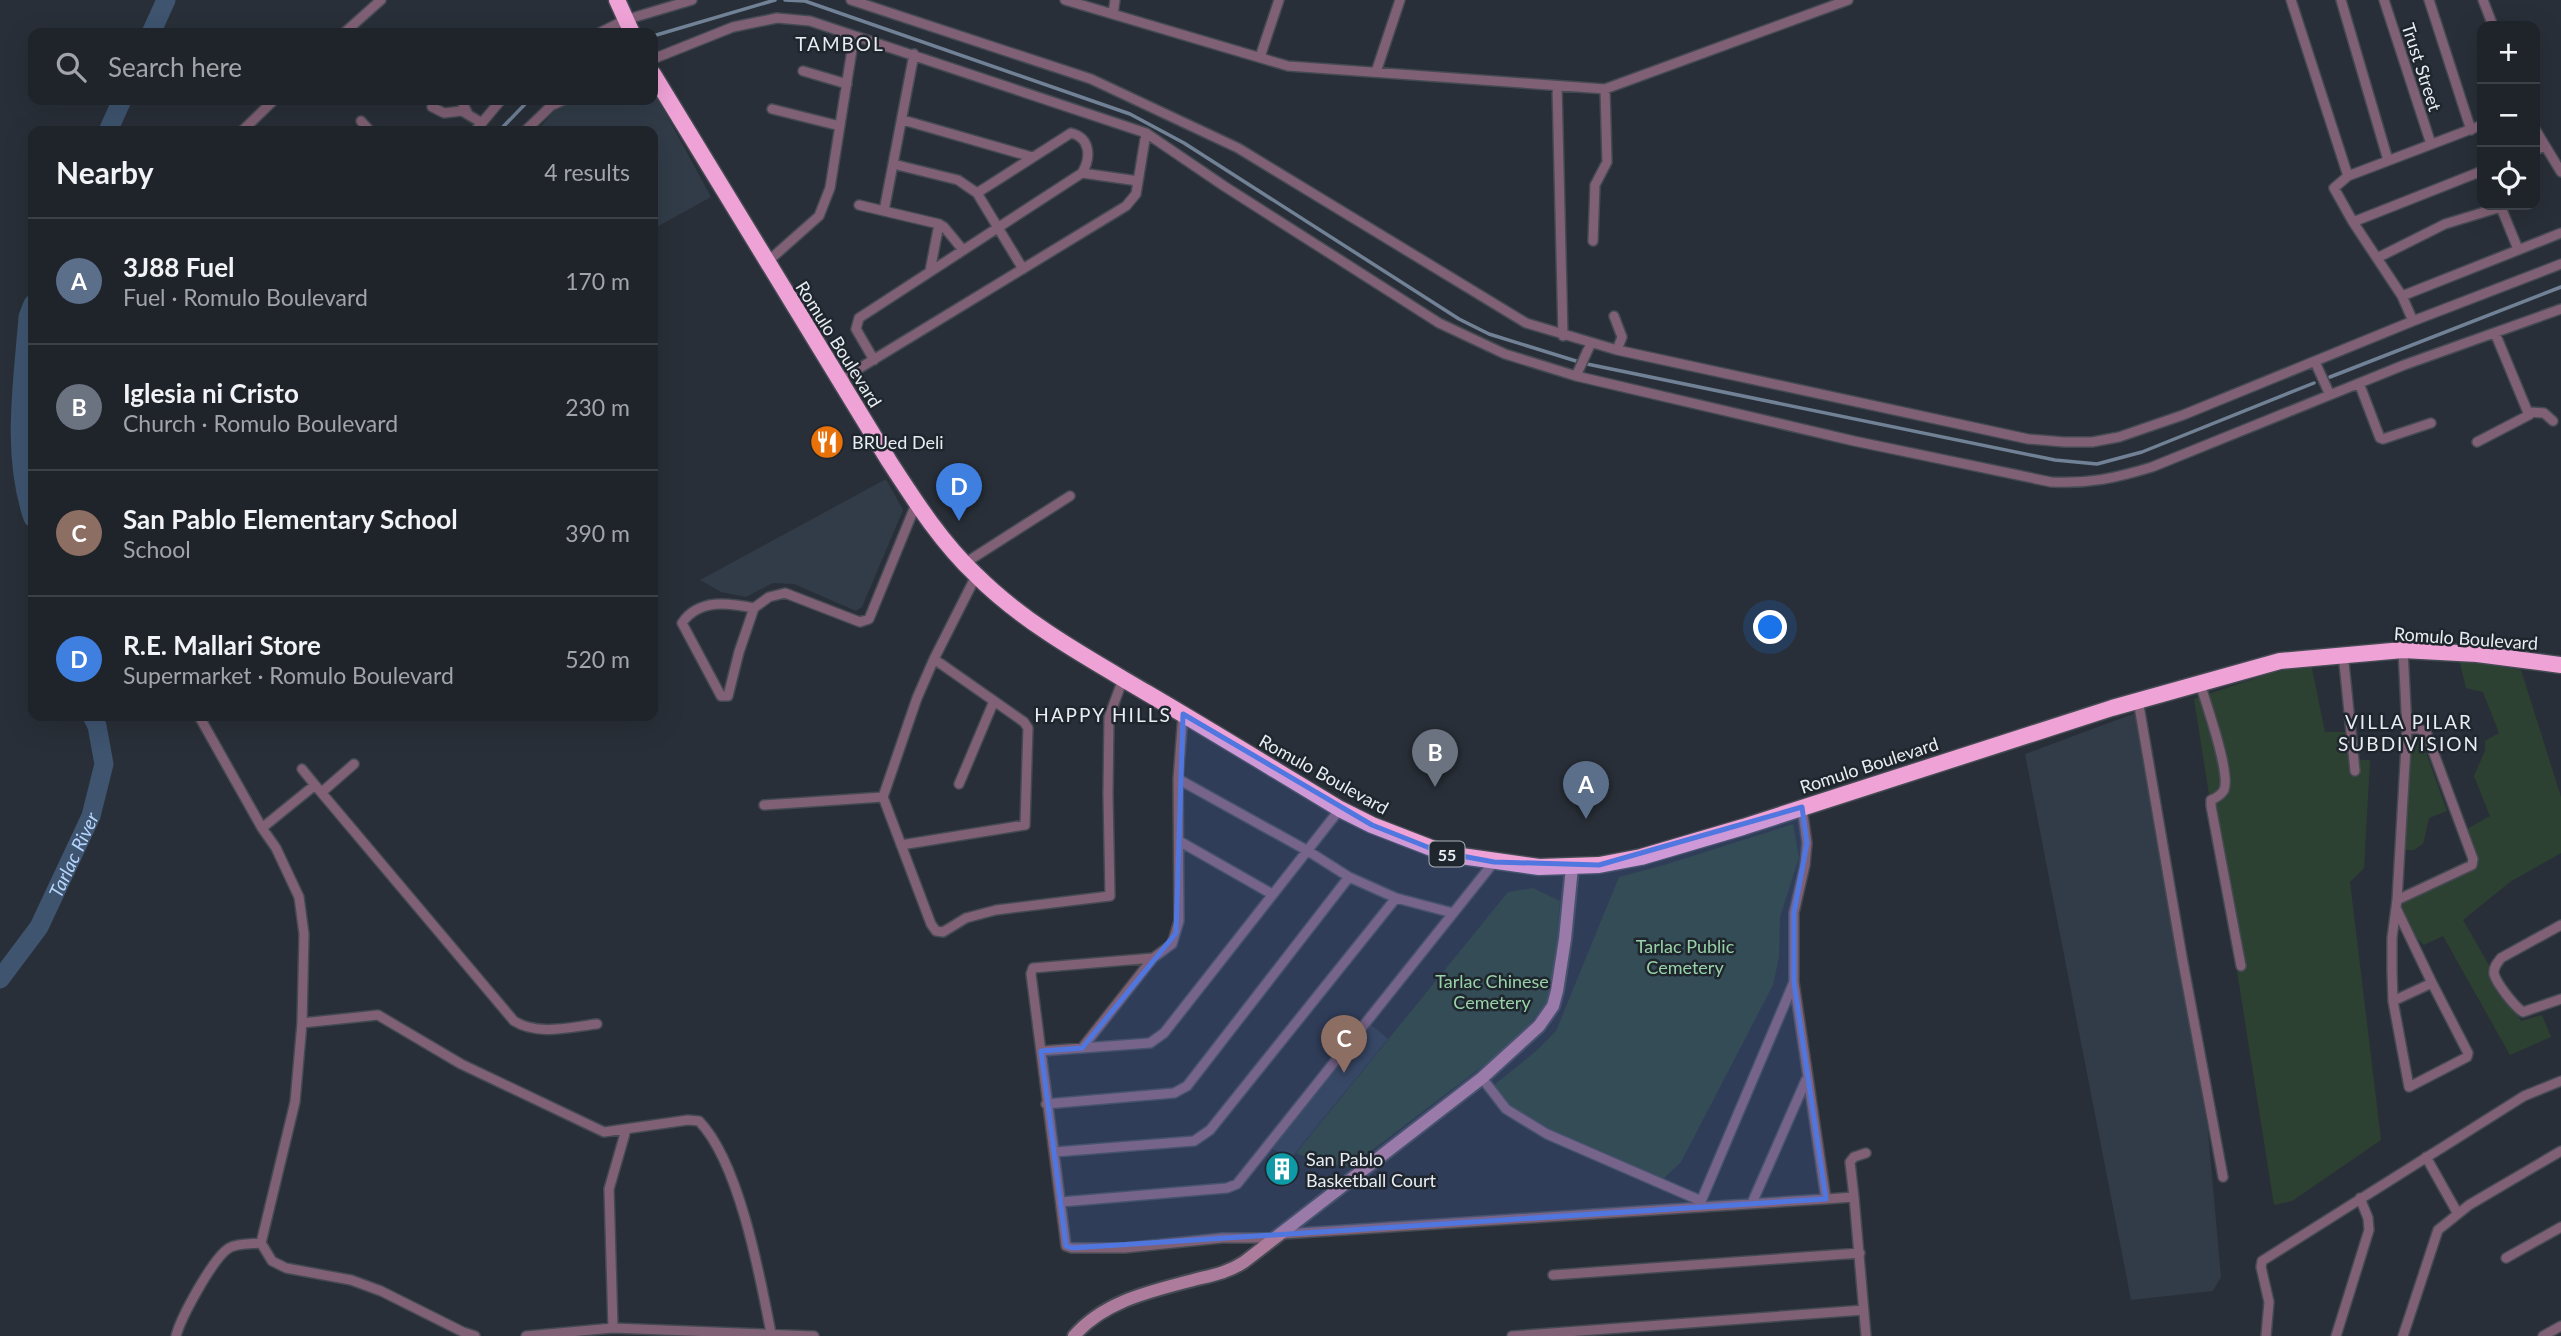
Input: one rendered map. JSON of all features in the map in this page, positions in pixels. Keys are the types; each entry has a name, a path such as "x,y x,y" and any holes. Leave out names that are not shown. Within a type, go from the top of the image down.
{"highway":[{"path":"617,0 628,27"},
{"name":"Romulo Boulevard","path":"658,82 766,263 916,503 947,545 976,576 1021,614 1123,679 1340,809 1440,852 1539,867 1572,867 1641,857 1743,827 2138,700 2280,661 2343,653 2403,650 2477,654 2561,665"}],"street":[{"path":"350,28 381,0"},
{"path":"628,27 692,0"},
{"path":"851,0 1091,79 1238,148 1526,323 1617,350 2028,439 2092,442 2119,437 2183,415 2561,264"},
{"path":"1065,0 1288,66 1605,89 1848,0"},
{"path":"1113,14 1115,0"},
{"path":"1260,57 1279,0"},
{"path":"1376,72 1400,0"},
{"path":"2291,0 2348,176"},
{"path":"2341,0 2388,160"},
{"name":"Trust Street","path":"2384,0 2431,144"},
{"path":"2429,0 2470,130"},
{"path":"2483,0 2491,21"},
{"path":"658,57 733,27 777,18 810,22 914,54 1146,133 1439,323 1506,354 1576,376 1880,446 2051,482 2082,484 2152,467 2360,383 2561,309"},
{"path":"766,263 819,216 830,188 854,37"},
{"path":"884,211 914,54"},
{"path":"803,71 847,84"},
{"path":"1557,86 1563,336"},
{"path":"1593,241 1595,185 1607,162 1605,89"},
{"path":"247,126 269,105"},
{"path":"464,105 468,114"},
{"path":"479,126 497,105"},
{"path":"530,126 553,105"},
{"path":"432,107 441,112 459,110 482,123"},
{"path":"772,109 840,126"},
{"path":"903,120 1031,157"},
{"path":"362,121 366,126"},
{"path":"2413,321 2402,296 2334,188 2348,176 2477,127"},
{"path":"874,360 856,328 859,318 1082,173 1089,155 1085,142 1079,135 1071,133 977,193"},
{"path":"840,380 1126,205 1136,194 1146,133"},
{"path":"2540,138 2561,172"},
{"path":"2540,148 2545,146"},
{"path":"893,164 958,180 977,193 1023,269"},
{"path":"1082,173 1138,181"},
{"path":"2353,222 2477,173"},
{"path":"859,205 939,224 963,250"},
{"path":"2376,258 2445,224 2488,210"},
{"path":"2502,210 2518,249"},
{"path":"930,271 939,224"},
{"path":"2402,296 2561,233"},
{"path":"1614,316 1622,337 1617,350"},
{"path":"2477,442 2528,417 2495,333"},
{"path":"1576,376 1591,343"},
{"path":"2315,362 2330,395"},
{"path":"2360,383 2380,438 2431,423"},
{"path":"2528,412 2544,413 2553,421"},
{"path":"965,564 1070,496"},
{"path":"754,608 724,603 710,604 697,610 682,623 721,696 728,696 754,608 769,597 785,593 860,622 869,619 916,503"},
{"path":"976,576 933,659 883,797 936,931 943,932 966,918 996,910 1110,896 1109,717 1123,679"},
{"path":"2397,904 2432,984 2468,1049 2467,1057 2412,1088 2407,1085 2393,1001 2392,938 2397,904 2407,729 2403,650"},
{"path":"2343,653 2355,771"},
{"path":"901,845 1025,825 1028,728 1024,722 933,659"},
{"path":"2200,683 2225,770 2224,789 2218,797 2211,800 2211,806 2241,966"},
{"path":"2138,700 2223,1177"},
{"path":"959,784 994,701"},
{"path":"1082,1048 1153,958 1172,944 1179,921 1178,779 1183,714"},
{"path":"202,721 276,848 299,897 304,934 302,1023 295,1102 261,1243 272,1261 285,1268 351,1280 381,1291 475,1336"},
{"path":"2397,904 2472,865 2473,859 2426,732 2407,729"},
{"path":"262,828 354,764"},
{"path":"302,769 514,1021 526,1029 542,1030 597,1024"},
{"path":"1178,779 1308,850 1349,877 1396,898 1453,913"},
{"path":"764,805 883,797"},
{"path":"1802,807 1807,842 1805,865 1794,913 1794,982 1826,1199"},
{"path":"1041,1051 1150,1043 1164,1032 1340,809"},
{"path":"1179,841 1272,894"},
{"path":"1061,1202 1227,1188 1237,1184 1494,862"},
{"path":"1074,1336 1086,1322 1113,1305 1146,1293 1231,1270 1279,1236 1482,1078 1539,1026 1553,1006 1565,939 1572,867"},
{"path":"1046,1104 1174,1093 1187,1086 1349,877"},
{"path":"1055,1152 1194,1141 1202,1136 1210,1130 1396,898"},
{"path":"2561,925 2501,958 2494,974 2508,996 2523,1012 2561,999"},
{"path":"1153,958 1033,968 1031,974 1066,1246 1125,1248 1222,1238 1279,1236 1699,1203 1854,1197"},
{"path":"1699,1203 1794,982"},
{"path":"2393,1001 2432,984"},
{"path":"302,1023 378,1015 461,1064 604,1132 688,1120 699,1121 710,1132 729,1171 758,1267 771,1333"},
{"path":"1482,1078 1506,1109 1547,1134 1699,1203"},
{"path":"1752,1203 1807,1079"},
{"path":"2266,1336 2269,1302 2262,1261 2524,1096 2561,1081"},
{"path":"613,1328 609,1189 626,1130"},
{"path":"2403,1336 2438,1230 2469,1205 2561,1151"},
{"path":"1866,1153 1854,1157 1850,1162 1866,1336"},
{"path":"2426,1157 2458,1214"},
{"path":"2336,1336 2369,1230 2368,1218 2360,1198"},
{"path":"2506,1258 2561,1227"},
{"path":"176,1336 186,1310 222,1254 235,1246 261,1243"},
{"path":"1553,1275 1860,1253"},
{"path":"1512,1336 1864,1310"},
{"path":"2543,1336 2561,1326"},
{"path":"526,1336 613,1328 814,1336"}],"highlighted area":[{"path":"1183,714 1372,825 1440,852 1494,862 1599,865 1802,807 1807,843 1794,913 1794,982 1826,1199 1072,1248 1066,1246 1041,1051 1082,1048 1176,933"}],"shaded area":[{"path":"658,99 711,197 658,226 658,126 541,126 554,111 567,105 658,105"},
{"path":"886,479 903,510 862,607 856,611 794,584 773,583 746,597 721,592 700,580"},
{"path":"2138,712 2208,1131 2221,1277 2213,1291 2131,1300 2025,754"},
{"path":"1369,1023 1388,1039 1291,1158 1271,1148 1301,1107"}],"green space":[{"path":"2459,659 2521,670 2561,797 2561,853 2510,882 2463,920 2521,1021 2542,1015 2551,1037 2510,1055 2443,936 2424,945 2411,932 2401,906 2405,900 2479,860 2465,830 2490,816 2474,776 2485,751 2485,741 2499,733 2483,692 2466,688"},
{"path":"2311,664 2325,732 2348,732 2349,760 2370,760 2364,868 2350,882 2381,1140 2292,1201 2274,1205 2194,699 2268,674"},
{"path":"2419,733 2447,811 2429,818 2423,844 2414,850 2404,850 2411,740"},
{"name":"Tarlac Public Cemetery","path":"1793,824 1799,858 1780,917 1779,957 1773,985 1681,1162 1661,1181 1504,1108 1489,1089 1535,1052 1556,1031 1619,877"},
{"name":"Tarlac Chinese Cemetery","path":"1533,888 1560,901 1552,997 1513,1043 1350,1167 1318,1162 1296,1153 1508,892"}],"waterway":[{"name":"Tarlac River","path":"153,28 166,0"},
{"path":"658,35 775,0"},
{"path":"785,0 805,1 1130,114 1184,143 1459,319 1489,334 1576,361"},
{"name":"Tarlac River","path":"110,126 120,105"},
{"path":"504,126 524,105"},
{"path":"2330,377 2561,287"},
{"name":"Tarlac River","path":"28,317 20,418 22,469 28,501"},
{"path":"1587,364 2055,460 2097,464 2142,452 2314,383"},
{"name":"Tarlac River","path":"0,979 39,927 91,816 104,764 94,721"}],"place":[{"name":"BRUed Deli","path":"827,442"},
{"name":"R.E. Mallari Store","path":"959,521"},
{"name":"Iglesia ni Cristo","path":"1435,787"},
{"name":"3J88 Fuel","path":"1586,819"},
{"name":"San Pablo Elementary School","path":"1344,1073"},
{"name":"San Pablo Basketball Court","path":"1282,1169"}],"district":[{"name":"TAMBOL","path":"840,43"},
{"name":"HAPPY HILLS","path":"1103,714"},
{"name":"VILLA PILAR SUBDIVISION","path":"2409,732"}]}
